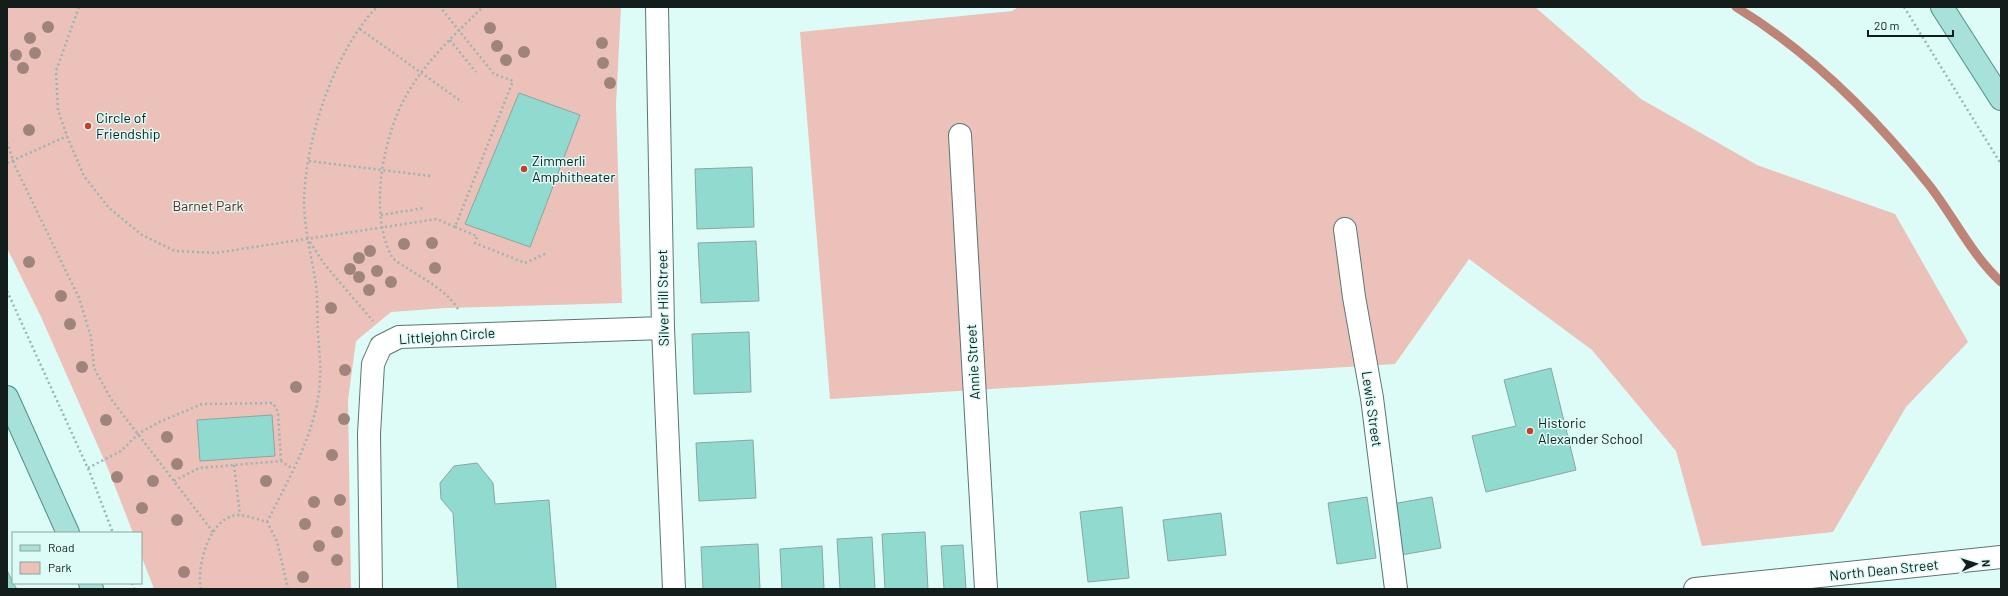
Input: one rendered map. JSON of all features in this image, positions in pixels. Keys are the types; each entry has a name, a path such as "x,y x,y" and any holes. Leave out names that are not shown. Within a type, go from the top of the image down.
{"main road":[{"path":"1942,7 2001,99"},
{"path":"7,398 68,532"}],"street":[{"name":"Silver Hill Street","path":"657,7 663,328 674,589"},
{"name":"Annie Street","path":"960,135 986,589"},
{"name":"Lewis Street","path":"1346,229 1354,297 1372,398 1396,589"},
{"name":"Littlejohn Circle","path":"371,589 369,434 373,364 381,346 399,337 663,328"},
{"name":"North Dean Street","path":"1695,589 2001,557"}],"path":[{"path":"79,7 56,71 58,110 84,176 109,208 142,235 175,251 215,253 309,240 437,219 477,236 476,242 525,262 547,253"},
{"path":"267,522 293,469 314,420 320,379 316,288 304,202 309,161 318,119 327,88 360,29 377,7"},
{"path":"440,7 494,74 513,81 455,227"},
{"path":"464,334 458,308 446,294 393,258 382,228 380,195 388,138 407,94 421,74 450,40 483,7"},
{"path":"1904,7 2001,164"},
{"path":"360,29 462,102"},
{"path":"450,40 476,72"},
{"path":"7,163 67,136"},
{"path":"7,142 13,160 79,298 91,337 94,368 111,399 213,532"},
{"path":"309,161 431,176"},
{"path":"381,215 424,208"},
{"path":"309,240 325,265 390,341"},
{"path":"7,291 88,468 113,532"},
{"path":"88,468 121,451 138,434 157,423 202,404 273,403 278,412 281,461"},
{"path":"174,481 199,468 281,461 293,469"},
{"path":"234,465 240,515"},
{"path":"201,589 200,582 202,556 213,532 224,519 240,515 267,522 277,540 288,589"}],"green space":[{"name":"Barnet Park","path":"7,7 621,7 616,105 622,303 446,308 391,312 356,341 348,400 351,589 154,589 142,558 142,532 133,532 109,471 42,319 7,248"},
{"path":"1019,7 1535,7 1641,99 1757,165 1895,214 1968,342 1906,407 1833,532 1702,546 1676,451 1592,350 1469,259 1395,364 830,399 800,32 1012,11"}],"building":[{"name":"Zimmerli Amphitheater","path":"519,93 580,115 530,247 465,224"},
{"path":"752,167 754,227 697,229 695,169"},
{"path":"756,241 759,301 701,303 698,243"},
{"path":"749,332 751,392 694,394 692,334"},
{"name":"Historic Alexander School","path":"1551,368 1576,470 1486,492 1472,436 1516,426 1504,380"},
{"path":"272,415 275,456 200,461 197,420"},
{"path":"753,440 756,498 699,501 696,443"},
{"path":"477,463 493,483 495,504 549,500 556,589 458,589 453,513 441,499 440,483 454,466"},
{"path":"1367,497 1376,558 1337,564 1328,503"},
{"path":"1432,497 1441,548 1401,555 1392,504"},
{"path":"1122,507 1129,578 1088,582 1080,512"},
{"path":"1221,513 1226,555 1168,561 1163,520"},
{"path":"925,532 928,589 885,589 882,534"},
{"path":"872,537 875,589 840,589 837,539"},
{"path":"758,544 760,589 703,589 701,547"},
{"path":"963,545 966,589 944,589 941,546"},
{"path":"822,546 824,589 782,589 780,549"},
{"path":"7,570 12,584 17,589 7,589"}],"waterway":[{"path":"1736,7 1764,25 1816,65 1864,110 1929,185 1981,260 2001,282"}],"place":[{"name":"Circle of Friendship","path":"88,126"},
{"name":"Zimmerli Amphitheater","path":"524,169"},
{"name":"Historic Alexander School","path":"1530,431"}]}
